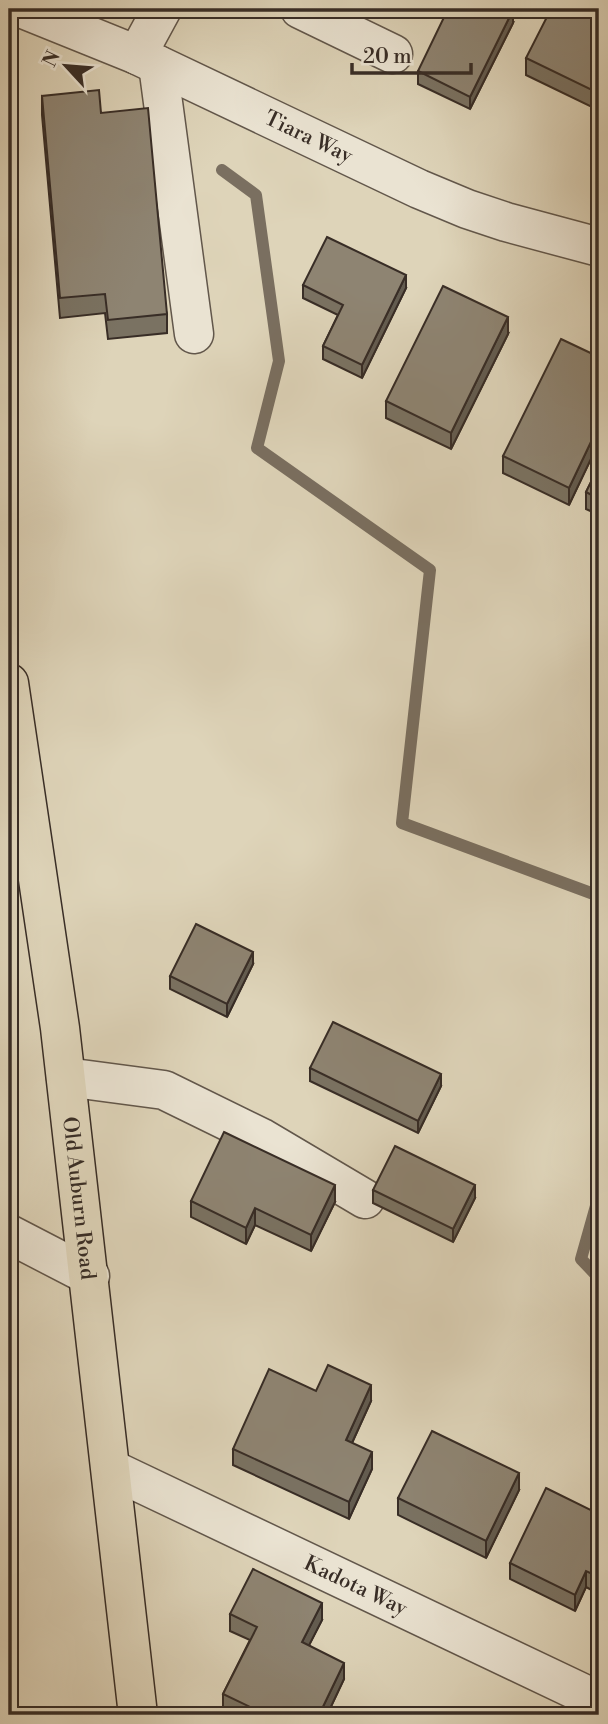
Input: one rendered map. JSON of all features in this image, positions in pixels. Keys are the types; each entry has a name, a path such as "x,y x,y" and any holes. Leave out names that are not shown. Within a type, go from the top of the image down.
{"main road":[{"name":"Old Auburn Road","path":"9,683 60,1028 138,1715"}],"street":[{"name":"Tiara Way","path":"23,9 148,60 467,209 599,247"},
{"path":"162,9 148,60 194,334"},
{"path":"300,9 393,54"},
{"path":"66,1077 164,1090 262,1138 365,1199"},
{"path":"9,1234 90,1276"},
{"name":"Kadota Way","path":"111,1469 599,1701"}],"building":[{"path":"448,9 513,10 470,97 418,71"},
{"path":"551,9 599,9 599,86 596,92 526,58"},
{"path":"99,90 101,113 148,108 167,314 108,320 105,294 60,298 42,96"},
{"path":"327,237 406,275 362,365 323,346 343,305 303,285"},
{"path":"443,286 508,317 451,433 386,401"},
{"path":"561,339 599,357 599,425 569,488 503,456"},
{"path":"599,466 599,499 586,492"},
{"path":"196,924 253,952 227,1004 170,976"},
{"path":"333,1022 441,1074 418,1121 310,1068"},
{"path":"224,1132 335,1185 311,1235 255,1208 246,1228 191,1201"},
{"path":"395,1146 475,1185 453,1229 373,1190"},
{"path":"328,1365 371,1385 346,1440 372,1452 349,1502 233,1449 269,1369 316,1391"},
{"path":"432,1431 519,1473 486,1541 398,1498"},
{"path":"546,1488 599,1514 599,1577 586,1571 575,1595 510,1563"},
{"path":"253,1569 322,1603 302,1642 344,1663 319,1715 267,1715 223,1694 257,1627 230,1614"}],"waterway":[{"path":"222,170 256,195 279,361 257,448 430,570 402,823 599,896"},
{"path":"599,1195 581,1259 599,1278"}]}
